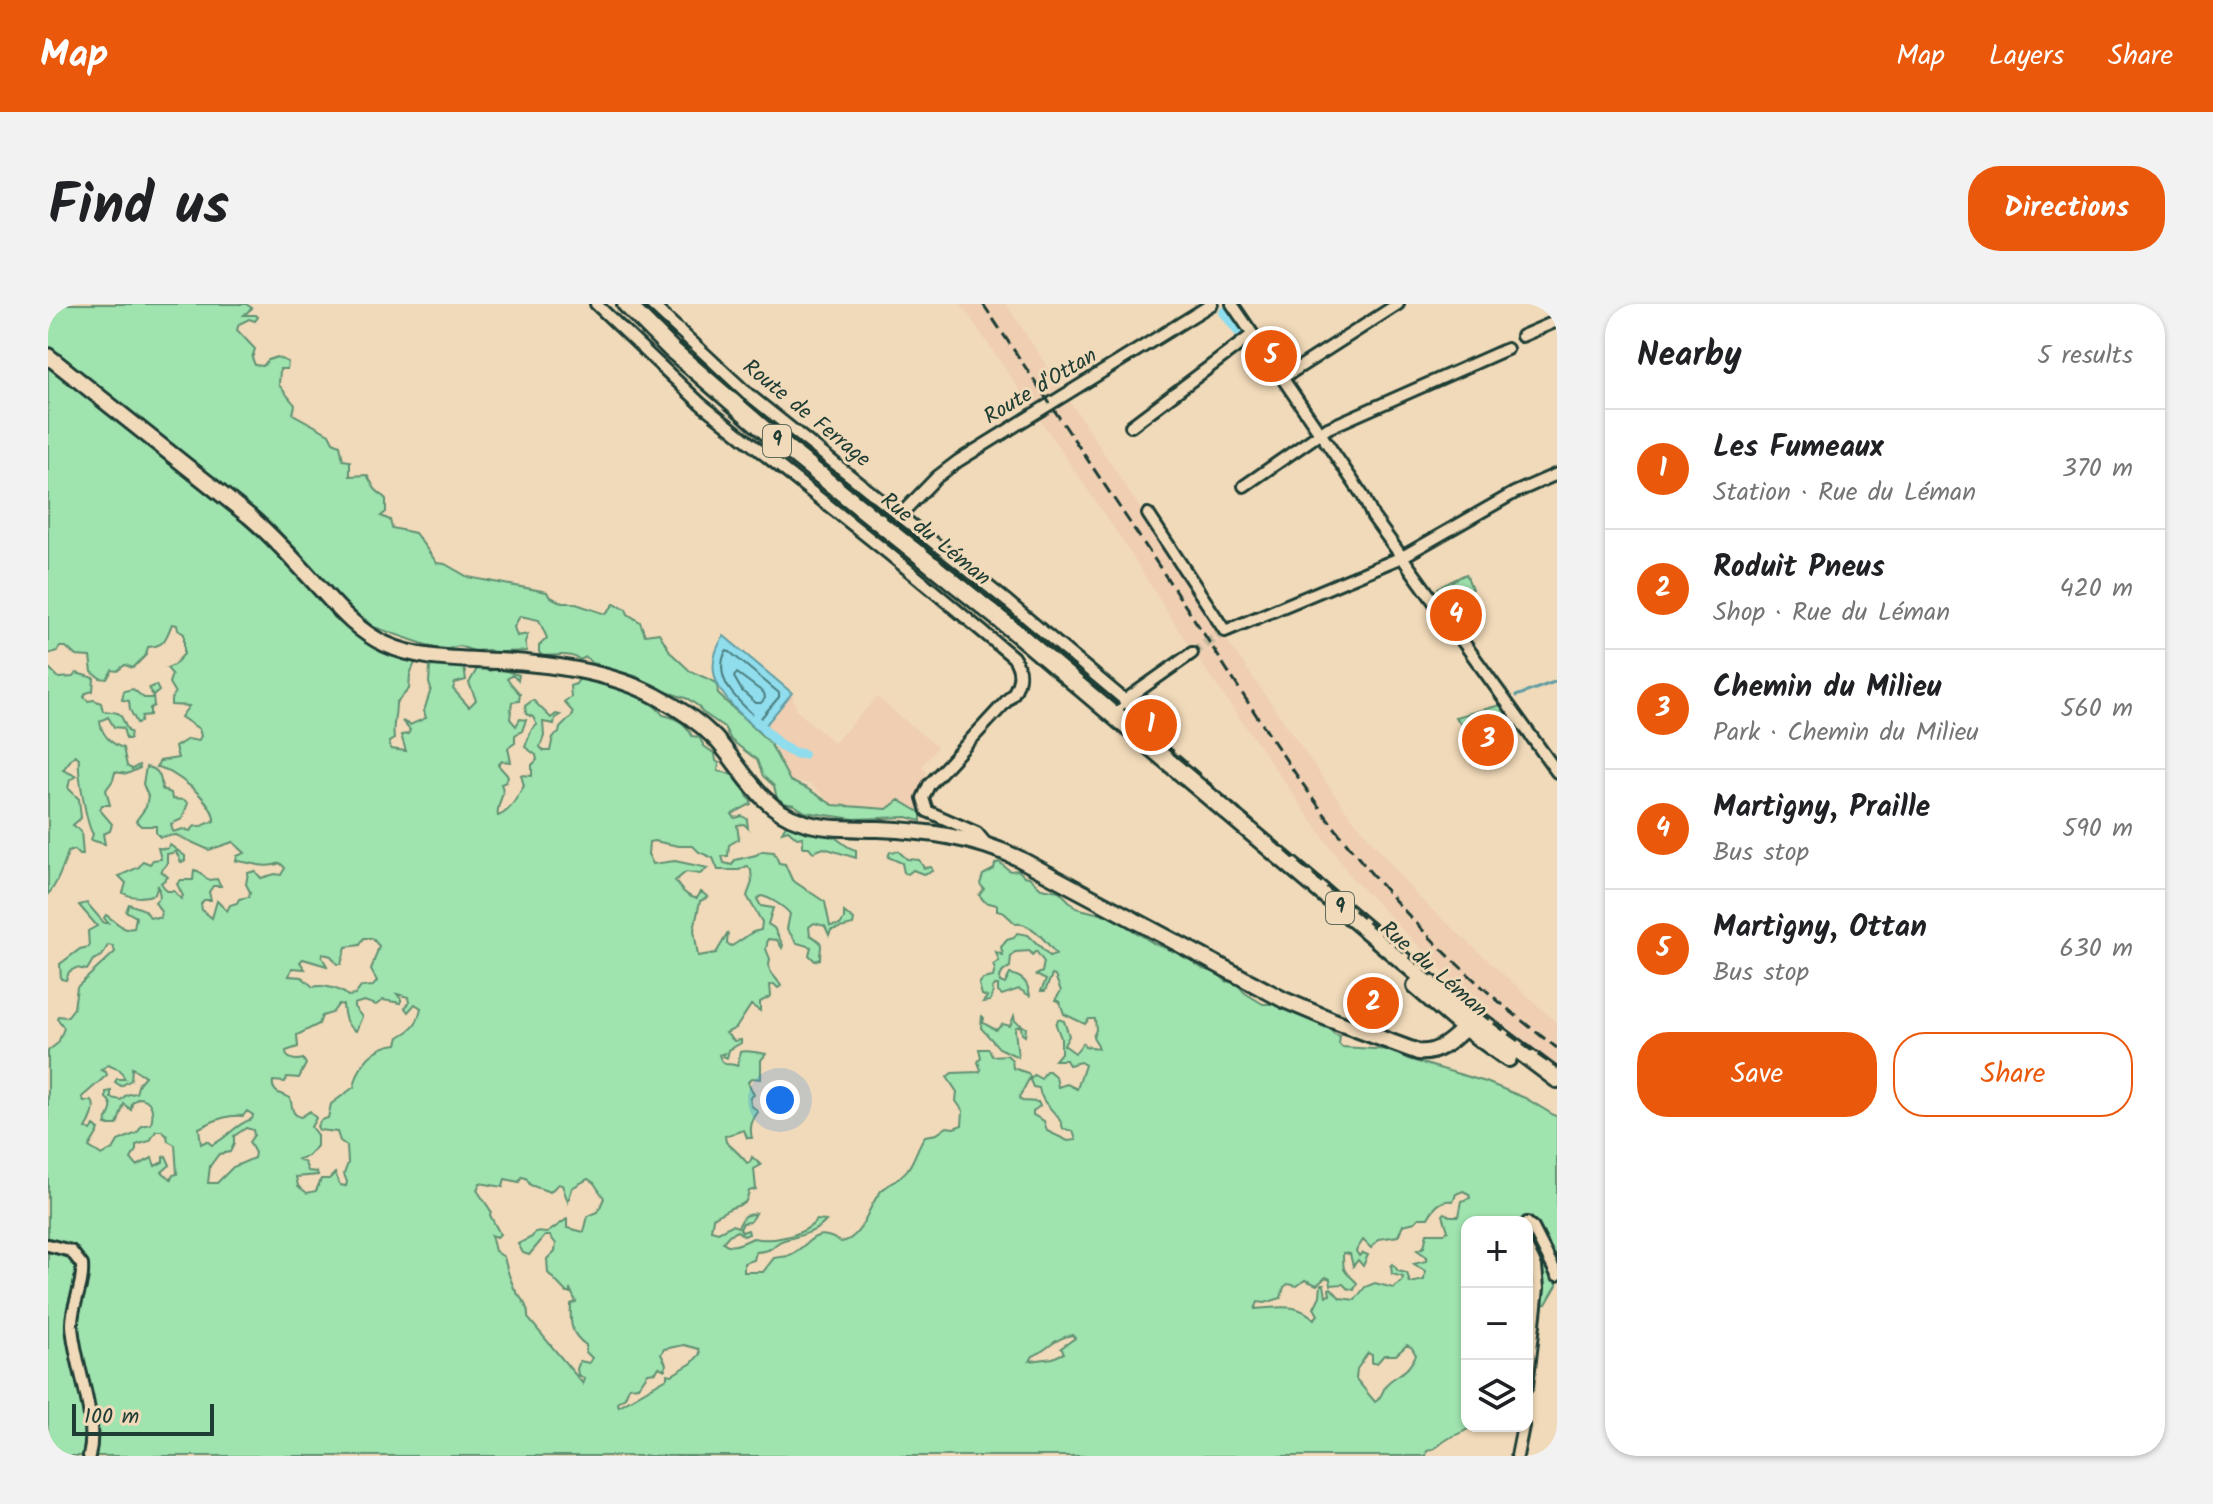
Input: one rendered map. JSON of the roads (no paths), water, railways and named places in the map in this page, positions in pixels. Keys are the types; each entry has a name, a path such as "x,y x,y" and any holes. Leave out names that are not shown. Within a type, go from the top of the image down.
{"main road":[{"name":"Rue du Léman","path":"626,304 672,350 744,413 1013,630 1463,1019 1557,1090"},
{"name":"Rue du Léman","path":"1463,1019 1557,1079"}],"street":[{"path":"596,304 701,404 1013,657 1020,677 1013,694 929,785 923,798 923,806 930,813 977,833 987,845"},
{"name":"Route de Ferrage","path":"651,304 748,394 996,592 1127,702"},
{"name":"Route d'Ottan","path":"899,516 937,477 958,461 1212,304"},
{"path":"1232,304 1284,377 1402,557 1557,772"},
{"path":"1284,377 1398,304"},
{"path":"1522,336 1557,321"},
{"path":"1131,426 1252,335"},
{"path":"1244,486 1320,433 1507,349"},
{"path":"48,356 274,537 358,628 385,644 441,658 543,666 630,684 668,702 703,728 760,795 792,818 821,826 939,834 987,845 1018,858 1284,1000 1413,1050 1435,1048 1463,1019"},
{"path":"1148,514 1225,631 1402,557 1514,493 1557,474"},
{"path":"1116,717 1131,696 1192,653"},
{"path":"1533,1228 1557,1275"},
{"path":"48,1245 71,1251 82,1265 82,1282 72,1321 75,1354 92,1435 89,1456"},
{"path":"1530,1360 1538,1288 1533,1261"},
{"path":"1517,1456 1522,1432"}],"water":[{"path":"724,636 792,693 760,732 738,712 715,678 713,665 716,651"}],"waterway":[{"path":"1224,312 1238,331"},
{"path":"1516,696 1557,681"},
{"path":"755,719 782,747 803,754"}],"tunnel":[{"path":"1192,653 1225,631"}],"railway":[{"path":"641,304 752,406 1105,693 1382,934 1439,981 1557,1068"},
{"path":"983,304 1289,764 1345,841 1444,952 1499,1002 1557,1048"}],"place":[{"name":"Martigny, Ottan","path":"1271,356"},
{"name":"Martigny, Praille","path":"1456,615"},
{"name":"Les Fumeaux","path":"1151,725"},
{"name":"Chemin du Milieu","path":"1488,740"},
{"name":"Roduit Pneus","path":"1373,1003"}]}
